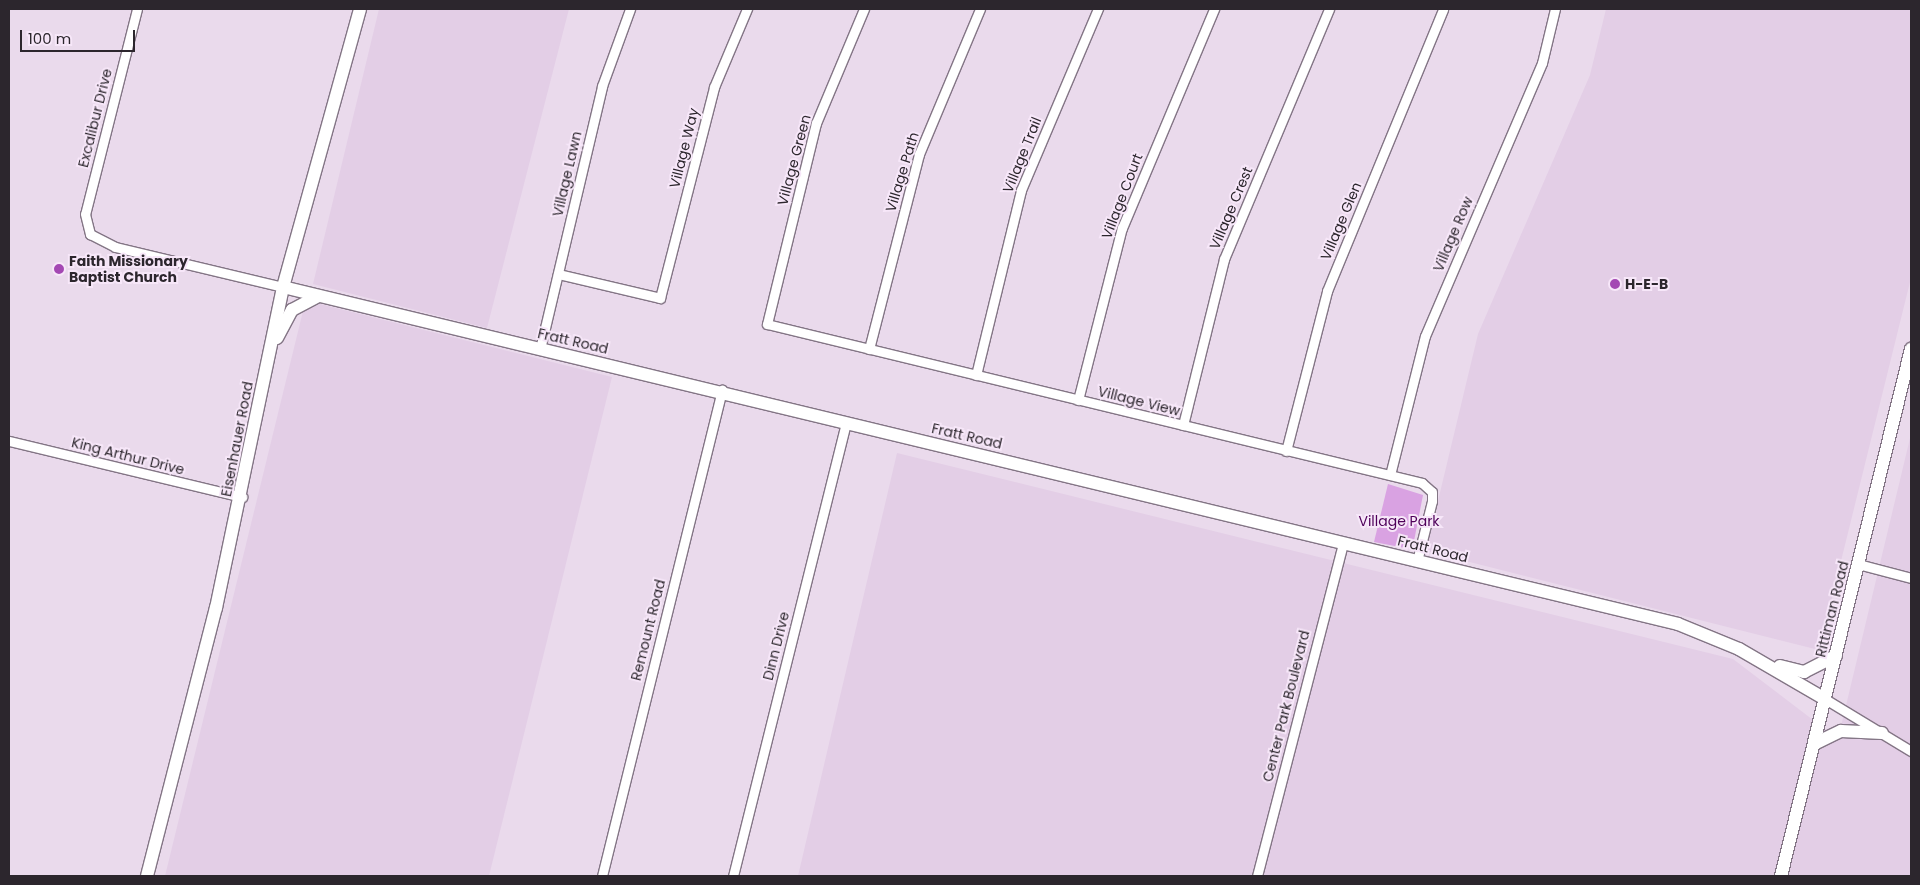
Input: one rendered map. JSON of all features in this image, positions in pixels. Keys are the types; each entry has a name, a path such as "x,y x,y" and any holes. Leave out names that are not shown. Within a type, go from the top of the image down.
{"main road":[{"name":"Eisenhauer Road","path":"148,876 242,497 267,364 284,287 360,9"},
{"name":"Fratt Road","path":"284,287 540,349 722,390 846,422 1678,624 1755,658 1825,699"},
{"path":"267,364 292,310 306,299 322,296"},
{"name":"Rittiman Road","path":"1781,876 1911,349"},
{"path":"1755,658 1804,672 1836,656"},
{"path":"1814,744 1841,731 1882,733"}],"street":[{"name":"Excalibur Drive","path":"90,234 85,214 137,9"},
{"name":"Village Lawn","path":"540,349 611,54 630,9"},
{"name":"Village Way","path":"558,274 660,298 714,87 746,9"},
{"name":"Village Green","path":"767,324 816,123 864,9"},
{"name":"Village Path","path":"869,349 919,154 980,9"},
{"name":"Village Trail","path":"976,375 1021,190 1098,9"},
{"name":"Village Court","path":"1078,400 1122,228 1214,9"},
{"name":"Village Crest","path":"1183,425 1224,259 1329,9"},
{"name":"Village Glen","path":"1286,451 1327,291 1443,9"},
{"name":"Village Row","path":"1390,475 1425,336 1542,63 1555,9"},
{"name":"Fratt Road","path":"90,234 115,247 284,287"},
{"name":"Village View","path":"767,324 1422,483 1432,492 1417,561"},
{"name":"Remount Road","path":"602,876 722,390"},
{"name":"Dinn Drive","path":"733,876 846,422"},
{"name":"King Arthur Drive","path":"9,441 242,497"},
{"name":"Center Park Boulevard","path":"1257,876 1343,543"},
{"path":"1858,564 1911,578"},
{"path":"1825,699 1911,751"}],"shaded area":[{"path":"379,9 569,9 487,328 313,284"},
{"path":"1606,9 1911,9 1911,278 1819,650 1426,551 1478,334 1590,75"},
{"path":"320,304 612,377 489,876 165,876 303,311"},
{"path":"1911,434 1911,876 798,876 897,453 1733,659 1838,739"}],"green space":[{"name":"Village Park","path":"1388,484 1423,495 1414,541 1405,548 1374,542"}],"place":[{"name":"Faith Missionary Baptist Church","path":"59,269"},
{"name":"H-E-B","path":"1615,284"}]}
